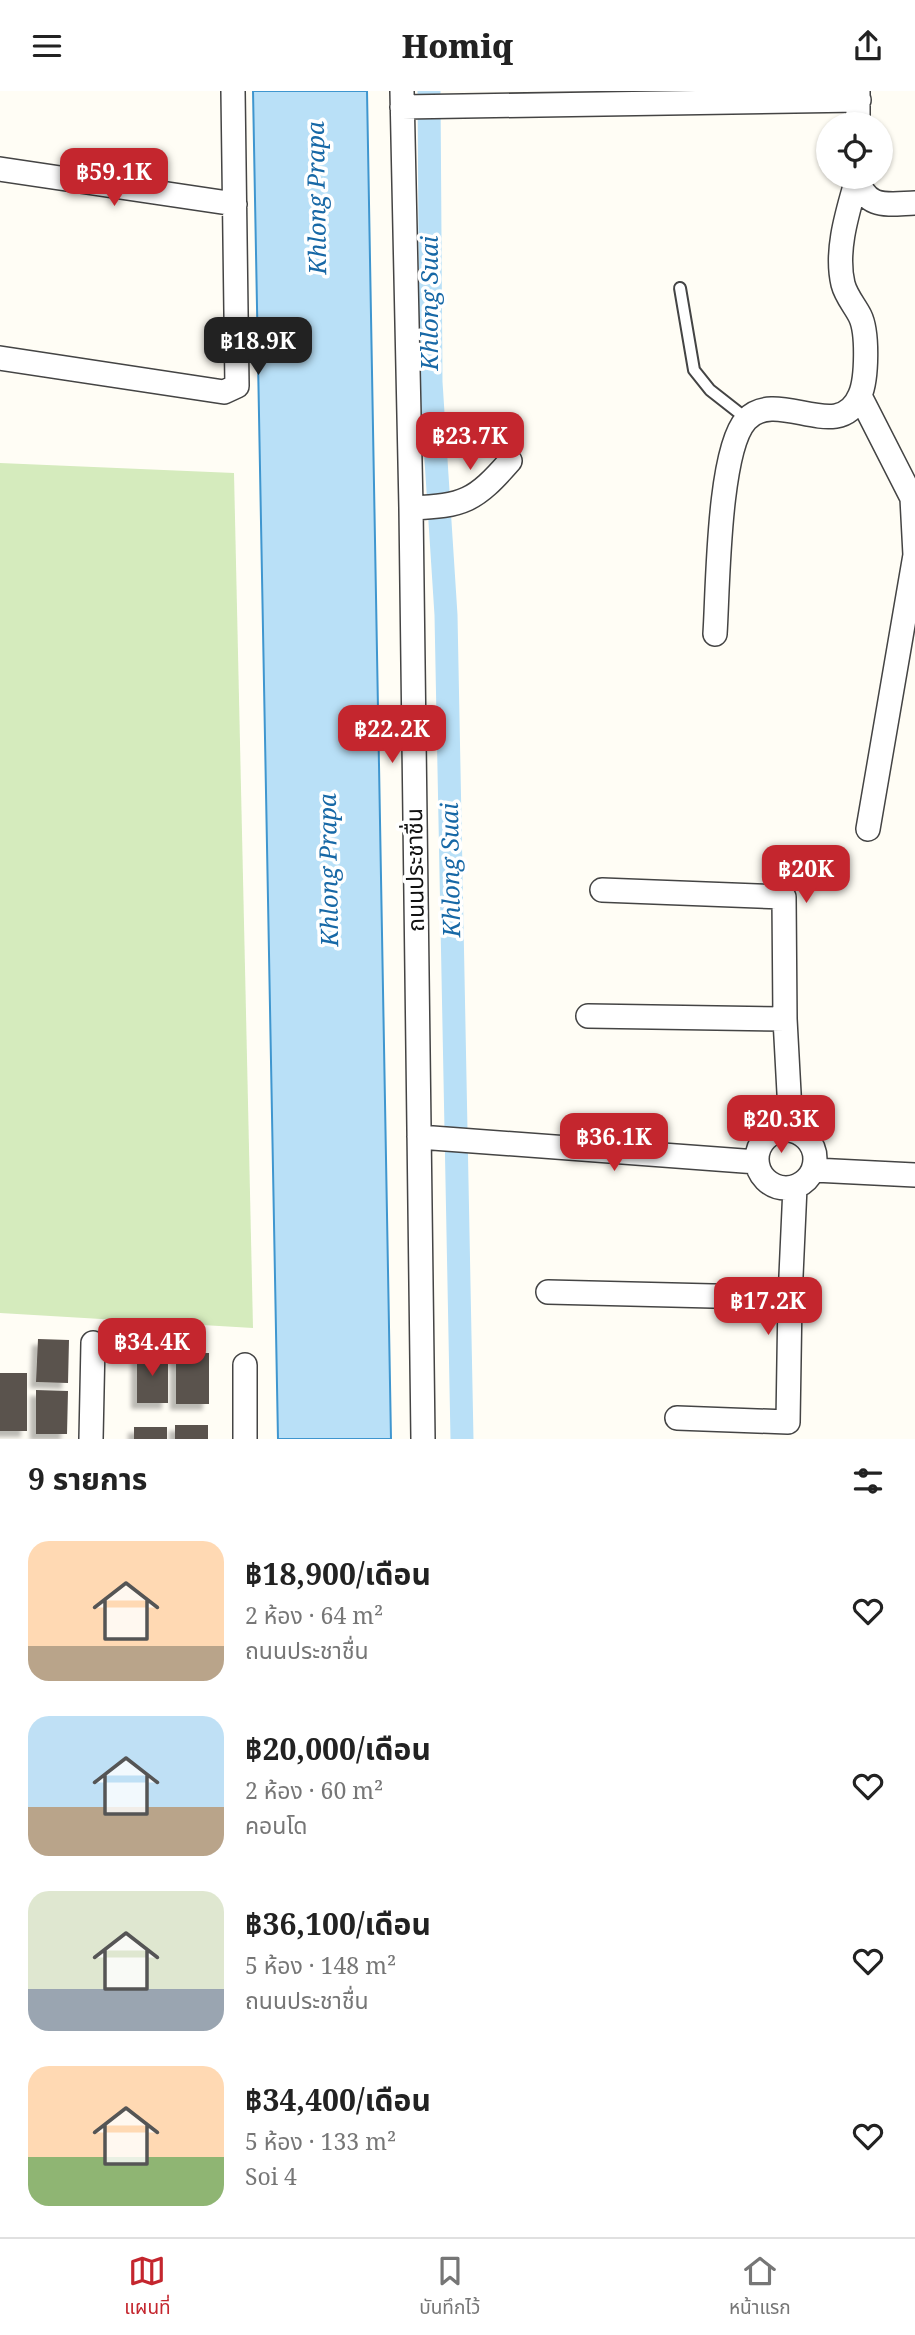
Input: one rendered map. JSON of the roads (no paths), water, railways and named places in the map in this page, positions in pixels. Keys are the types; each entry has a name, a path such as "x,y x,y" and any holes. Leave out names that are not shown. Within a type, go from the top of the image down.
{"street":[{"path":"0,358 223,392 237,386 233,91"},
{"path":"415,103 585,98 858,96"},
{"name":"ถนนประชาชื่น","path":"415,103 429,507 419,1137 423,1439"},
{"path":"0,169 235,204"},
{"path":"715,635 724,493 732,449 738,433 747,419 762,410 839,417 852,409 860,396 866,374 862,319 843,285 841,261 845,219 854,189"},
{"path":"862,189 864,195 877,204 915,204"},
{"path":"860,396 912,498 915,527 915,555 868,829"},
{"path":"429,507 468,499 480,493 510,461"},
{"path":"602,890 784,898 785,1019 790,1130"},
{"path":"588,1016 785,1019"},
{"path":"790,1130 806,1137 815,1152 814,1170 796,1187 770,1184 764,1178 757,1162 761,1145 766,1138 773,1133 790,1130"},
{"path":"419,1137 757,1162"},
{"path":"814,1170 915,1175"},
{"path":"677,1418 788,1422 790,1298 796,1187"},
{"path":"548,1292 790,1298"},
{"path":"91,1439 93,1343"},
{"path":"245,1365 245,1439"}],"lane":[{"path":"680,288 694,370 710,390 747,419"}],"water":[{"name":"Khlong Prapa","path":"253,91 367,91 391,1439 278,1439"}],"waterway":[{"name":"Khlong Suai","path":"429,91 431,382 446,615 462,1439"}]}
